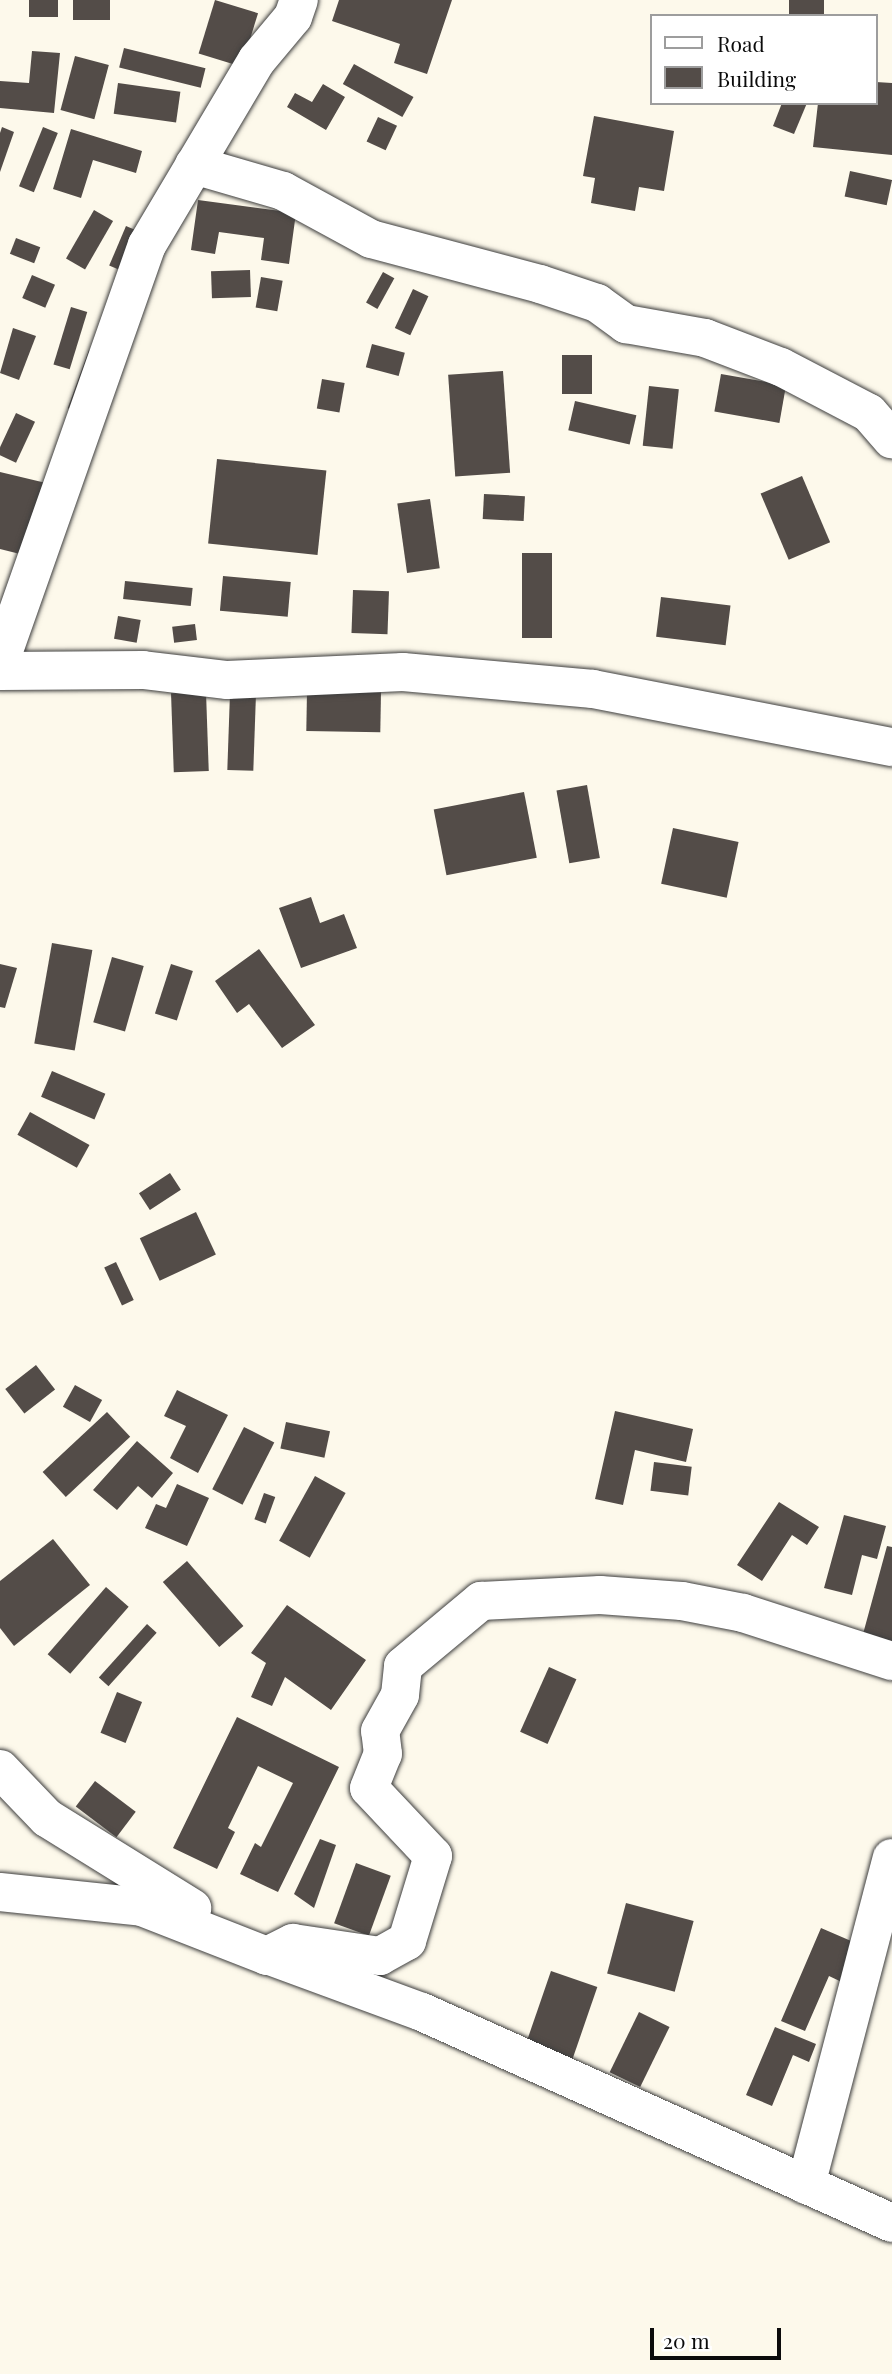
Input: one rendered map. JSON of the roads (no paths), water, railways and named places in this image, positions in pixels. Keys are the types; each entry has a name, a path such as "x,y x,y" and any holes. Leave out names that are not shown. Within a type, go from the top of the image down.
{"street":[{"path":"0,662 11,590 147,245 299,0"},
{"path":"194,166 283,191 371,239 540,284 597,303 626,324 705,338 768,362 869,413 892,439"},
{"path":"0,671 143,670 226,680 402,672 593,689 892,747"},
{"path":"267,1956 293,1943 380,1956 407,1941 433,1856 369,1788 383,1754 380,1731 400,1695 403,1666 481,1601 600,1595 682,1601 743,1613 892,1661"},
{"path":"0,1769 47,1818 267,1956"},
{"path":"806,2185 892,1858"},
{"path":"0,1892 142,1907 422,2012 892,2223"}]}
